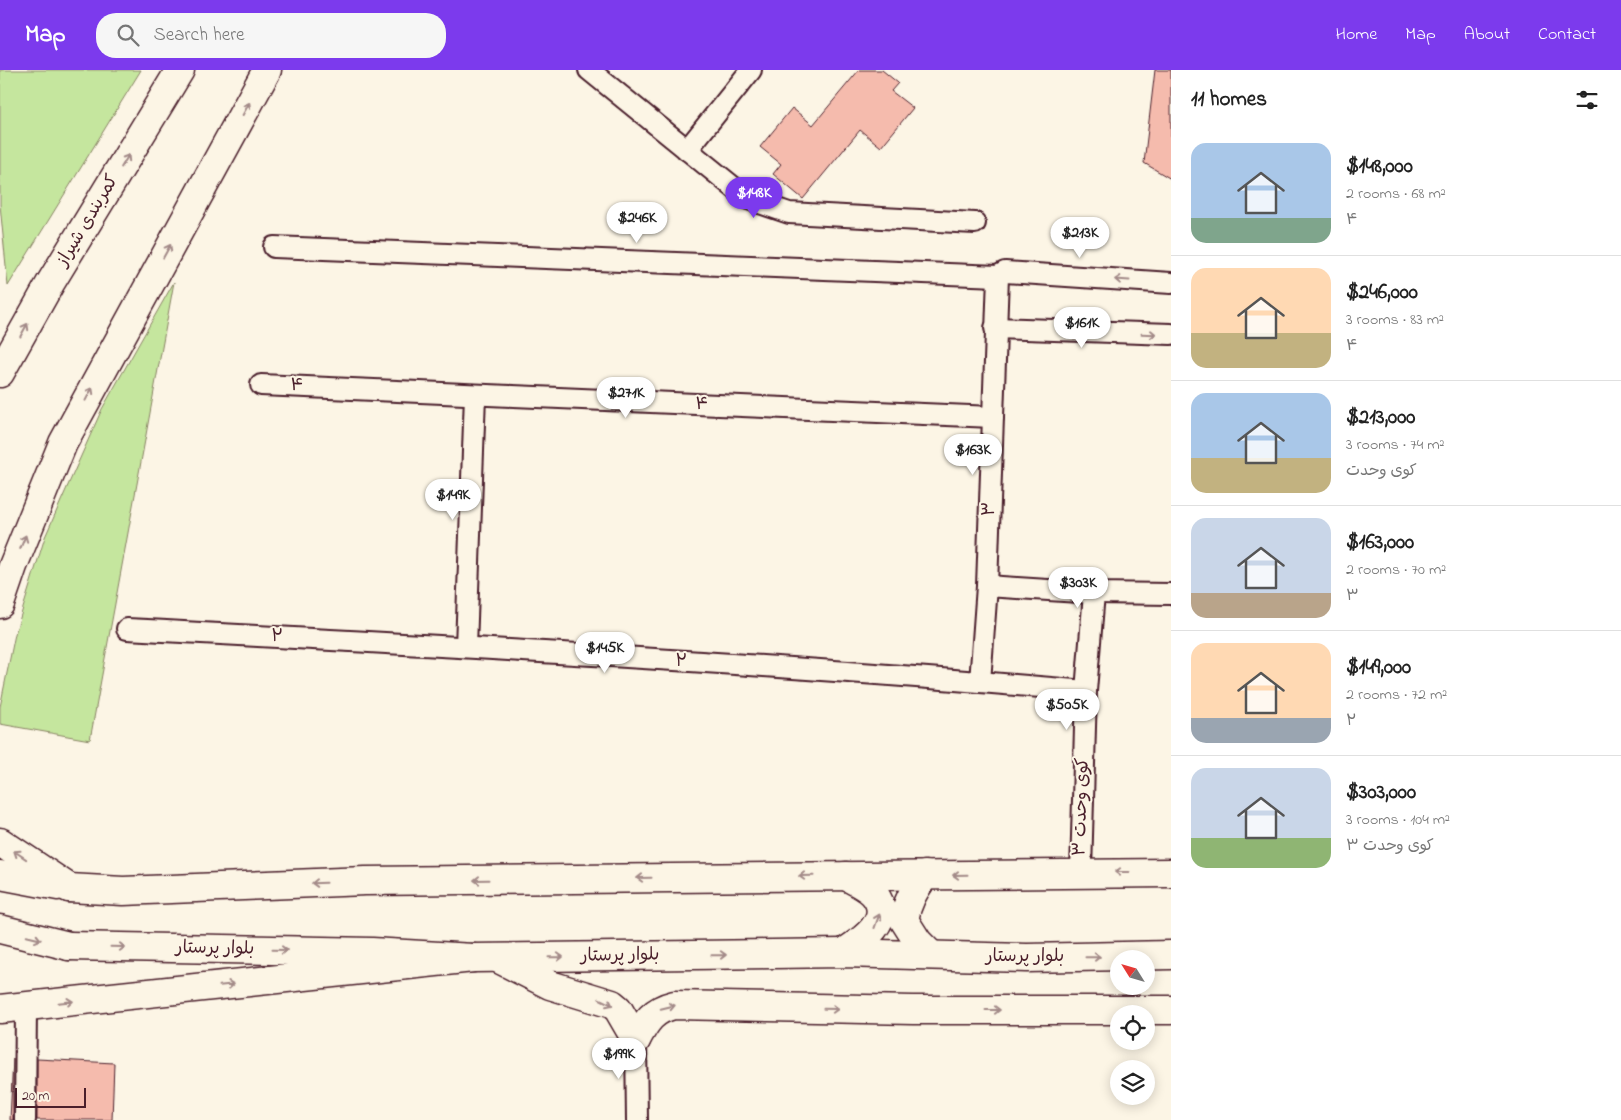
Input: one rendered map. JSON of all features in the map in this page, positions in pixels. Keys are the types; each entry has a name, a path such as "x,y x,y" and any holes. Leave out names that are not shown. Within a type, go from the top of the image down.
{"main road":[{"name":"کمربندی شیراز","path":"0,373 51,282 180,70"},
{"path":"0,604 13,566 63,443 267,70"},
{"path":"0,842 69,888"},
{"path":"0,875 69,888 123,891 365,881 1081,872 1171,873"},
{"path":"925,875 912,893 904,920 918,942 931,956"},
{"path":"843,953 866,939 878,925 880,913 879,901 872,891 846,876"},
{"name":"بلوار پرستار","path":"0,929 69,946 372,952 485,958 843,953 1027,958 1171,955"},
{"path":"13,1008 485,958 550,985 612,1004 618,1009 636,1040"},
{"path":"636,1040 646,1021 654,1013 674,1005 913,1010 1171,1010"}],"street":[{"path":"589,70 748,199 789,213 976,223"},
{"path":"687,150 751,70"},
{"path":"274,247 998,276 1005,272 1171,283"},
{"name":"۳","path":"980,682 987,586 998,276"},
{"path":"995,328 1171,334"},
{"name":"۴","path":"261,385 993,417"},
{"path":"466,647 476,395"},
{"path":"987,586 1094,593 1171,594"},
{"name":"کوی وحدت ۳","path":"1081,872 1086,691 1094,593"},
{"name":"۲","path":"127,629 466,647 1086,691"},
{"path":"13,1008 25,1120"},
{"path":"636,1040 637,1120"}],"green space":[{"path":"0,70 141,70 8,286 0,205"},
{"path":"174,282 90,740 0,724 0,707 15,634 45,537 102,409"}],"building":[{"path":"859,70 882,70 898,83 891,91 913,108 881,147 860,130 803,199 773,174 781,164 760,147 792,108 813,125"},
{"path":"1155,70 1171,70 1171,179 1144,163"},
{"path":"13,1058 13,1120 10,1120"},
{"path":"37,1059 114,1063 112,1120 37,1120"}]}
